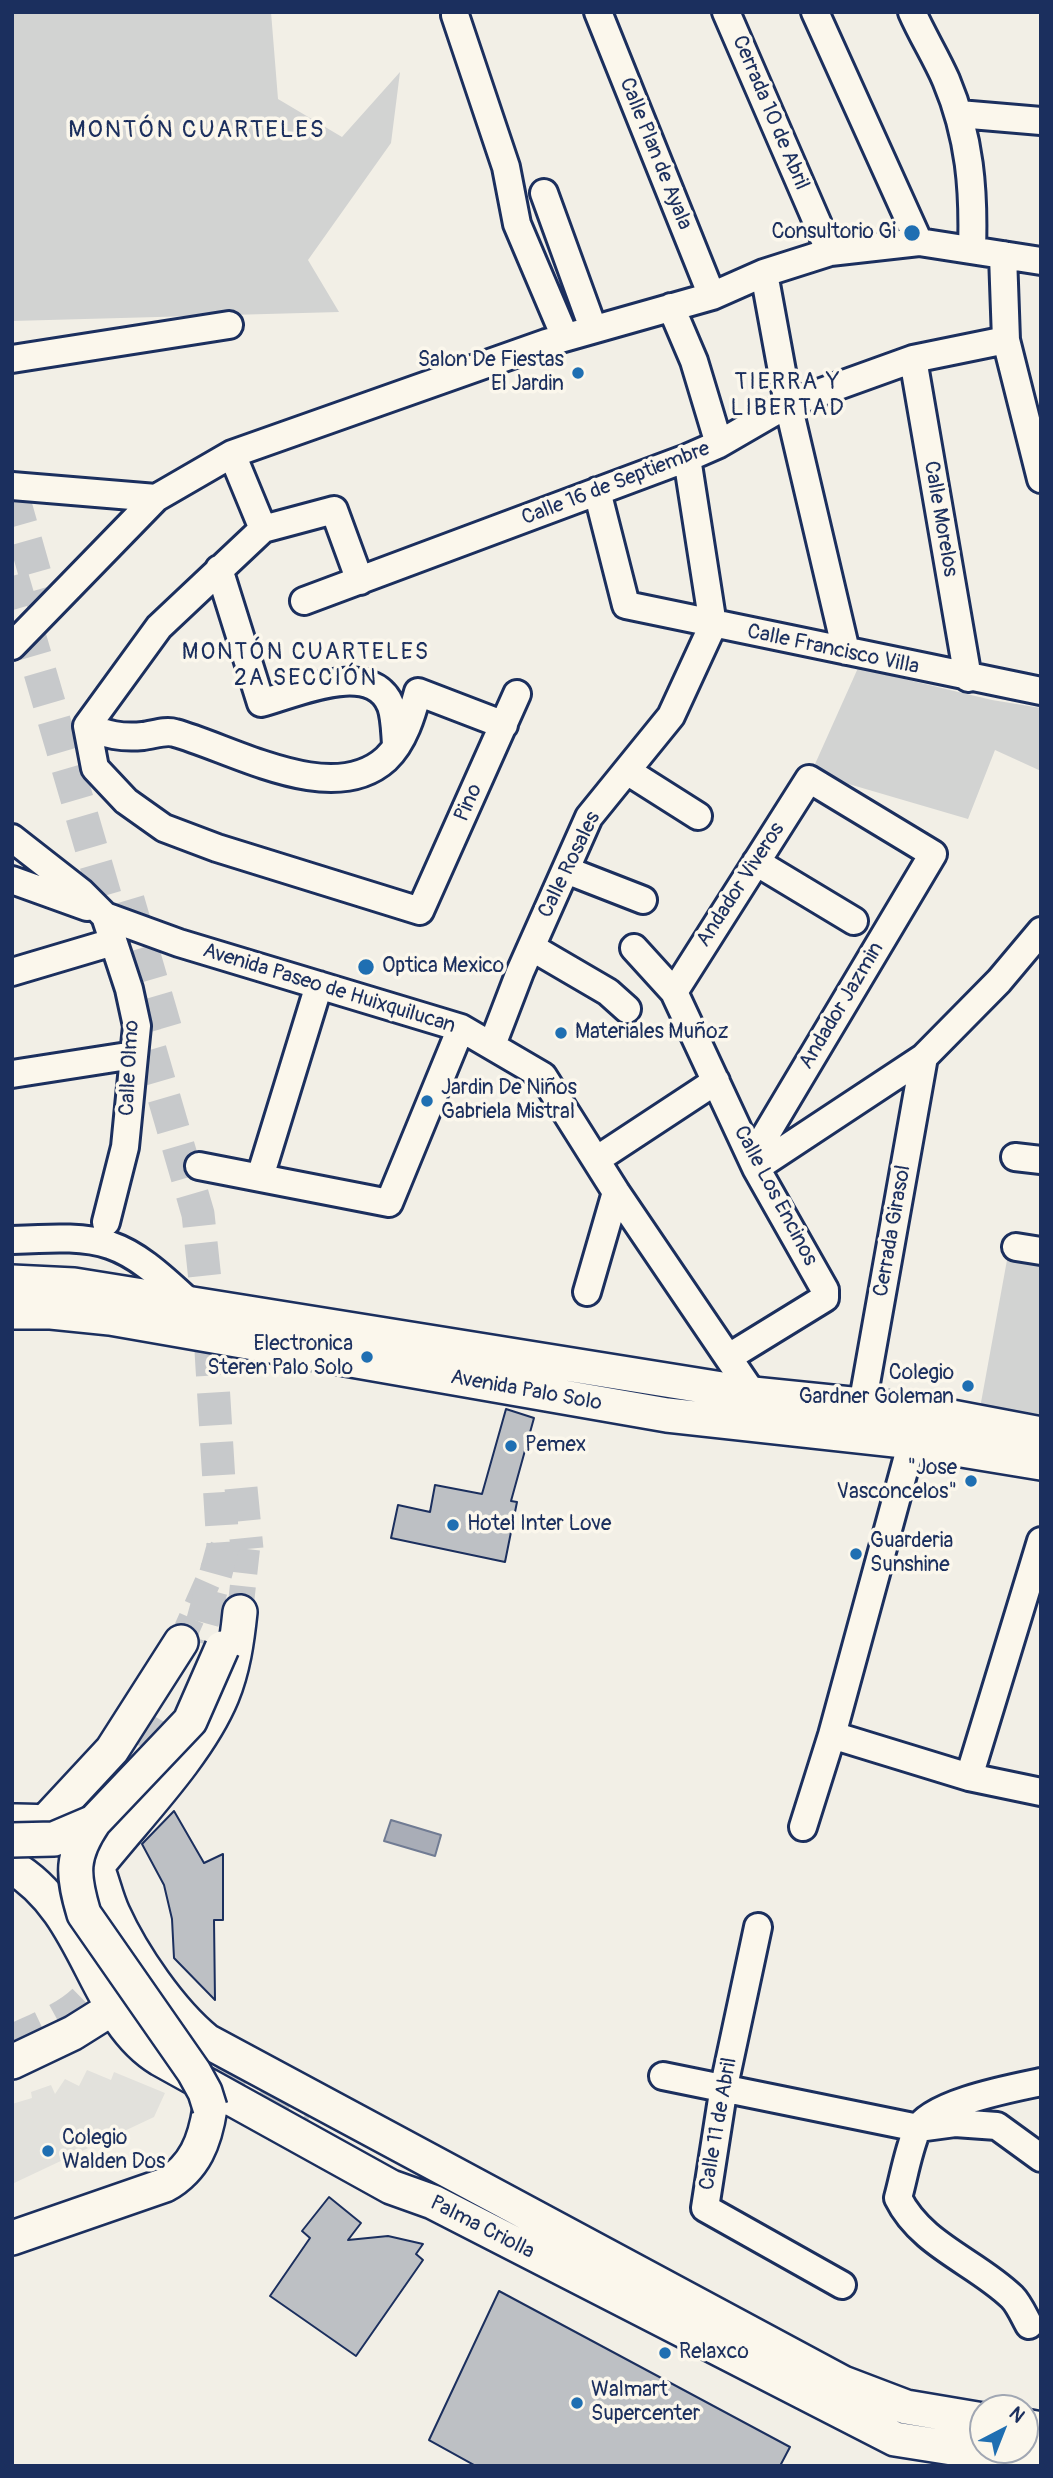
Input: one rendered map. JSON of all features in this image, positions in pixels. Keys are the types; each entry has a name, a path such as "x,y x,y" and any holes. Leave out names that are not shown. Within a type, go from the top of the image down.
{"main road":[{"name":"Avenida Palo Solo","path":"12,1282 74,1285 190,1303 667,1415 775,1424 916,1427 1041,1434"},
{"name":"Avenida Palo Solo","path":"12,1312 51,1311 414,1356 862,1406 916,1427 1041,1463"},
{"path":"12,1821 47,1820 112,1750 200,1644 240,1612 235,1655 223,1695 206,1729 98,1865"},
{"path":"162,1710 200,1644"},
{"path":"12,2238 165,2185 191,2165 207,2126 210,2108 205,2092 84,1914 75,1886 79,1844 94,1822 190,1721 200,1644"},
{"name":"Palma Criolla","path":"47,1820 77,1837 98,1865 104,1893 116,1920 150,1973 193,2030 207,2041 843,2383 906,2407 969,2418"},
{"path":"12,1840 54,1839 94,1822"},
{"name":"Palma Criolla","path":"12,1867 29,1877 49,1896 105,1990 144,2049 152,2054 391,2187 433,2202 895,2439 1041,2462"},
{"path":"12,2062 73,2033 105,1990 150,1973"},
{"path":"308,2120 399,2169 433,2202"}],"street":[{"name":"Calle Plan de Ayala","path":"598,12 712,296"},
{"name":"Cerrada 10 de Abril","path":"726,12 830,252"},
{"path":"815,12 919,242"},
{"path":"912,12 946,79 959,114 974,187 972,250"},
{"path":"455,15 506,167 517,224 565,337"},
{"path":"959,114 1041,121"},
{"path":"544,193 593,328"},
{"path":"12,646 156,498 232,454 565,337 712,296 764,273 830,252 919,242 1041,261"},
{"path":"1003,255 1006,340 1041,478"},
{"path":"764,273 788,404 846,651"},
{"path":"671,306 694,361 719,444"},
{"path":"12,359 229,324"},
{"name":"Calle 16 de Septiembre","path":"304,601 687,458 719,444 788,404 912,359 1006,340"},
{"name":"Calle Morelos","path":"912,359 968,678"},
{"path":"232,454 263,529"},
{"path":"687,458 713,625"},
{"path":"12,486 156,498"},
{"name":"Calle Francisco Villa","path":"597,491 626,605 1041,691"},
{"path":"360,581 334,510 263,529 159,627 87,726 109,737 143,736 172,731 222,751 317,778 363,774 387,758 408,726 418,692 504,724"},
{"path":"219,569 261,704 344,680 364,681 382,692 391,706 396,744"},
{"name":"Calle Rosales","path":"492,1045 531,947 589,817 671,716 713,625"},
{"name":"Pino","path":"87,726 95,768 126,801 164,828 218,848 421,911 517,694"},
{"path":"627,771 698,816"},
{"name":"Andador Jazmin","path":"754,1163 933,854 809,779"},
{"name":"Andador Viveros","path":"674,992 809,779"},
{"name":"Avenida Paseo de Huixquilucan","path":"12,838 81,892 104,916 179,943 461,1028 542,1076 616,1192 775,1424"},
{"path":"756,862 854,921"},
{"path":"566,870 643,900"},
{"path":"12,880 74,901 104,916"},
{"path":"12,894 87,919 104,916"},
{"name":"Calle Olmo","path":"104,916 129,989 137,1026 122,1166 106,1222"},
{"path":"754,1163 924,1057 999,981 1041,931"},
{"path":"12,972 113,942"},
{"path":"531,947 608,992 626,1009"},
{"name":"Calle Los Encinos","path":"634,948 674,992 754,1163 827,1295 729,1357"},
{"path":"260,1177 319,985"},
{"path":"199,1166 389,1203 461,1028"},
{"path":"12,1074 134,1055"},
{"name":"Cerrada Girasol","path":"862,1406 924,1057"},
{"path":"596,1160 716,1081"},
{"path":"1015,1157 1041,1160"},
{"path":"587,1292 616,1192"},
{"path":"12,1240 66,1237 99,1241 142,1261 190,1303"},
{"path":"803,1827 832,1735 916,1427"},
{"path":"969,1777 1041,1541"},
{"path":"832,1735 969,1777 1041,1792"},
{"name":"Calle 11 de Abril","path":"758,1927 724,2086 705,2208 842,2285"},
{"path":"663,2076 724,2086 918,2128 955,2123 997,2126 1041,2158"},
{"path":"1029,2325 1014,2298 960,2260 907,2217 898,2198 918,2128 936,2115 976,2096 1041,2082"}],"shaded area":[{"path":"12,12 271,12 278,99 342,137 400,72 391,143 308,260 339,312 12,321"},
{"path":"858,668 992,700 1041,708 1041,771 995,750 968,819 811,773"},
{"path":"1007,1260 1041,1266 1041,1419 980,1408"},
{"path":"391,1820 441,1835 435,1856 384,1841"},
{"name":"Colegio Walden Dos","path":"87,2070 111,2080 114,2072 165,2093 154,2117 12,2184 12,2104 32,2098 31,2092 51,2085 55,2094 65,2079 79,2086"}],"building":[{"name":"Hotel Inter Love","path":"506,1409 534,1418 511,1501 517,1502 505,1562 391,1538 398,1505 430,1512 435,1485 482,1494"},
{"path":"174,1811 204,1863 223,1854 223,1920 214,1920 215,2000 174,1958 172,1919 164,1885 142,1844"},
{"path":"329,2197 361,2223 348,2240 388,2236 423,2244 416,2254 423,2260 356,2356 270,2296 310,2238 302,2231"},
{"name":"Walmart Supercenter","path":"499,2291 790,2447 780,2466 476,2466 429,2440"}],"tunnel":[{"path":"12,493 45,609"},
{"path":"12,576 118,940"},
{"path":"128,900 166,1030"},
{"path":"136,1002 198,1214 209,1318 223,1547 197,1642"},
{"path":"241,1488 247,1549"},
{"path":"181,1642 223,1547"},
{"path":"240,1612 247,1549"},
{"path":"116,1790 162,1710"},
{"path":"12,2041 54,2021 80,2004 90,1994 104,1966"},
{"path":"171,2047 308,2120"}],"place":[{"name":"Consultorio Gi","path":"912,233"},
{"name":"Salon De Fiestas El Jardin","path":"578,373"},
{"name":"Optica Mexico","path":"366,967"},
{"name":"Materiales Muñoz","path":"561,1033"},
{"name":"Jardin De Niños Gabriela Mistral","path":"427,1101"},
{"name":"Electronica Steren Palo Solo","path":"367,1357"},
{"name":"Colegio Gardner Goleman","path":"968,1386"},
{"name":"Pemex","path":"511,1446"},
{"name":"\"Jose Vasconcelos\"","path":"971,1481"},
{"name":"Hotel Inter Love","path":"453,1525"},
{"name":"Guarderia Sunshine","path":"856,1554"},
{"name":"Colegio Walden Dos","path":"48,2151"},
{"name":"Relaxco","path":"665,2353"},
{"name":"Walmart Supercenter","path":"577,2403"}],"district":[{"name":"MONTÓN CUARTELES","path":"197,131"},
{"name":"TIERRA Y LIBERTAD","path":"788,396"},
{"name":"MONTÓN CUARTELES 2A SECCIÓN","path":"306,666"}]}
